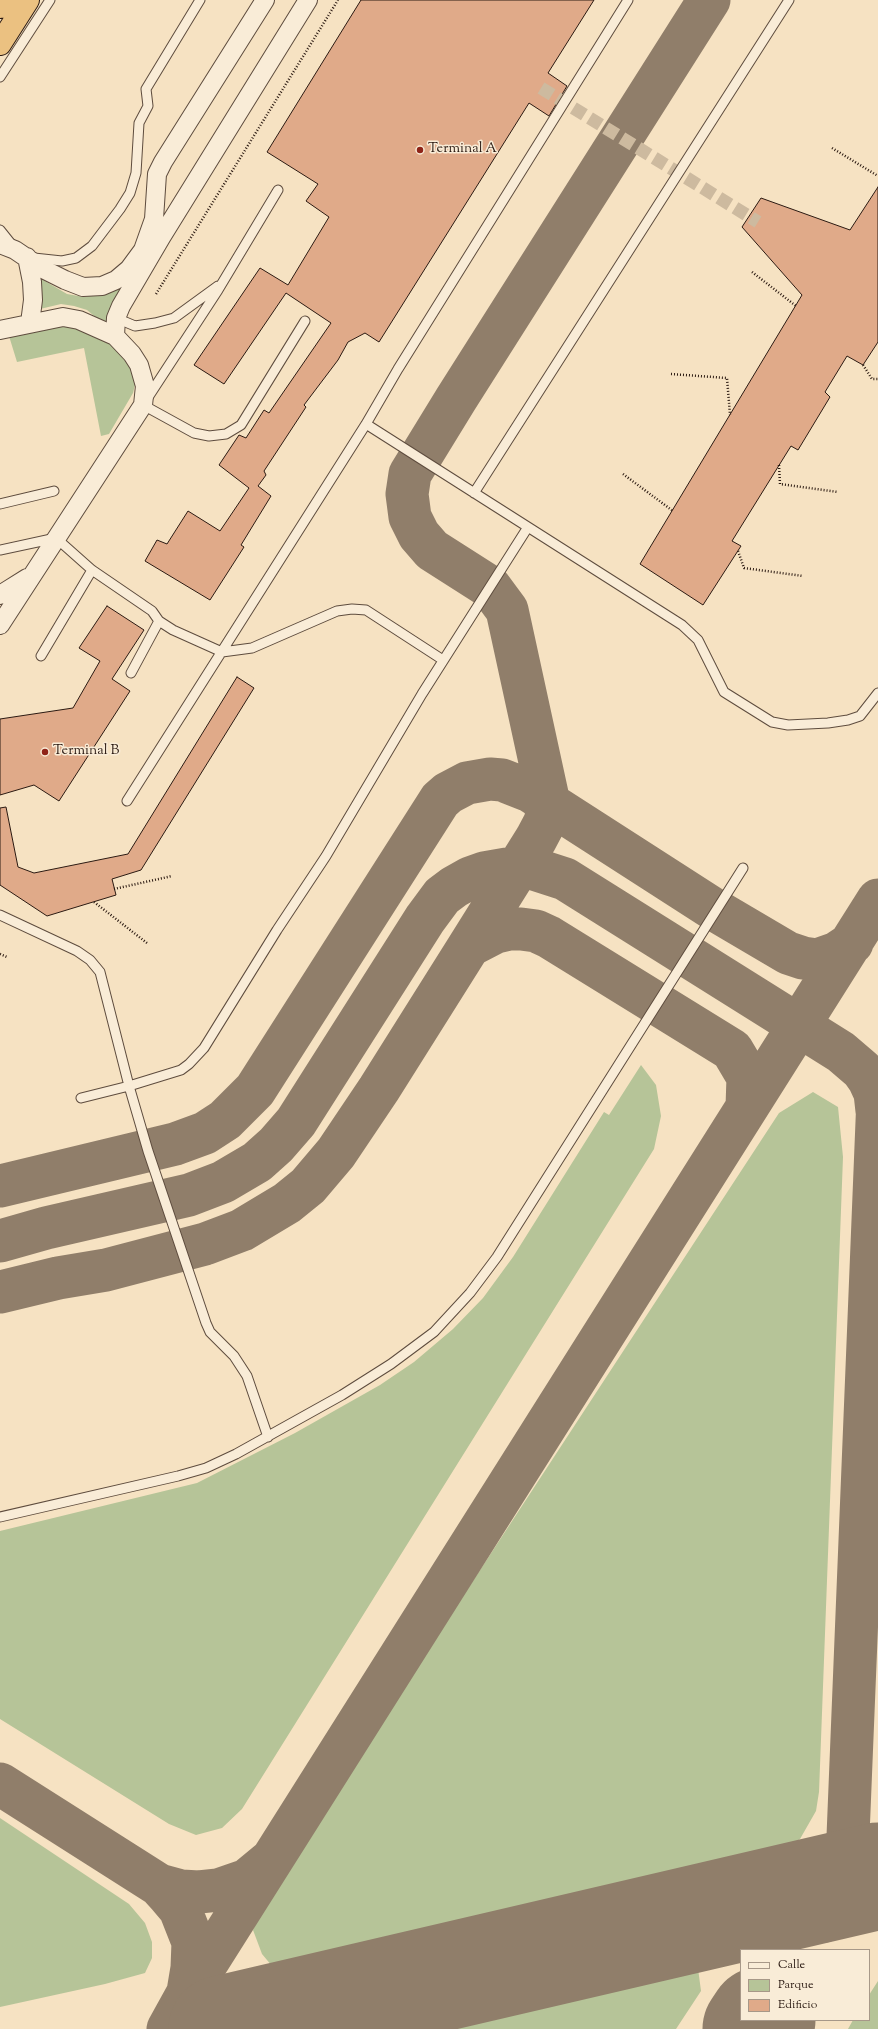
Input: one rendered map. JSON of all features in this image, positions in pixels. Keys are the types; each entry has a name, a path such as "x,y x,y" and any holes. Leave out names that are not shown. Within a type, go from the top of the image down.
{"highway":[{"path":"0,7 5,0"},
{"path":"0,44 28,0"}],"street":[{"path":"14,251 43,269 82,287 102,286 116,280 129,269 143,250 154,219 158,174 265,0"},
{"path":"115,336 116,318 121,306 162,236 308,0"},
{"path":"143,250 162,236"},
{"path":"14,251 32,282 33,300 30,323"},
{"path":"0,330 63,317 72,318 115,336 132,354 139,366 145,386 143,405 0,625"},
{"path":"0,595 31,576"}],"lane":[{"path":"0,77 50,0"},
{"path":"0,230 14,251 62,261 76,258 92,246 130,193 136,173 140,123 148,106 146,89 200,0"},
{"path":"127,801 366,424 398,369 628,0"},
{"path":"474,493 789,0"},
{"path":"278,190 223,282 143,405 194,433 209,436 226,434 241,425 305,321"},
{"path":"116,318 135,326 174,318 223,282"},
{"path":"366,424 682,625 698,640 724,692 772,722 788,725 828,724 848,720 860,716 878,693"},
{"path":"0,504 54,491"},
{"path":"81,1098 129,1086 181,1070 204,1048 277,930 326,856 392,743 528,527"},
{"path":"0,550 56,538 92,570 152,611 159,621 173,630 222,652 252,648 337,611 352,609 366,610 443,660"},
{"path":"41,656 92,570"},
{"path":"131,673 159,621"},
{"path":"0,1517 178,1476 206,1468 268,1437 342,1396 391,1364 434,1332 470,1293 497,1257 743,868"},
{"path":"0,915 77,951 90,960 100,972 129,1086 148,1151 206,1323 210,1332 234,1356 246,1376 268,1437"}],"path":[{"path":"156,294 338,0"},
{"path":"832,148 878,176"},
{"path":"752,272 796,306"},
{"path":"864,365 872,379 878,379"},
{"path":"671,374 727,378 730,415"},
{"path":"779,465 780,484 838,492"},
{"path":"623,474 673,511"},
{"path":"738,551 744,568 802,576"},
{"path":"114,889 172,876"},
{"path":"94,902 147,943"},
{"path":"0,954 7,957"}],"green space":[{"path":"38,277 67,294 84,297 104,293 132,278 106,326 87,310 74,306 61,304 40,309"},
{"path":"70,321 113,344 129,359 137,376 133,393 109,434 101,436 84,348 17,362 9,336"},
{"path":"641,1065 656,1085 661,1116 654,1149 242,1809 222,1828 196,1835 169,1824 0,1719 0,1531 197,1483 295,1433 380,1385 414,1362 453,1329 483,1298 513,1257 604,1112 609,1115"},
{"path":"813,1092 838,1107 843,1157 819,1792 816,1811 800,1839 784,1852 750,1867 277,1972 262,1954 253,1930 274,1885 779,1113"},
{"path":"0,1818 129,1904 145,1923 152,1942 152,1958 145,1973 105,1984 0,2007"},
{"path":"697,1961 701,1991 676,2029 396,2029 645,1969"},
{"path":"878,1981 878,2029 848,2029 852,2021 870,2021 870,1993"}],"building":[{"path":"361,0 594,0 548,73 567,86 549,116 529,103 379,342 365,333 348,342 338,360 304,405 306,407 264,471 266,475 258,486 271,496 241,545 244,547 210,600 145,561 157,540 167,544 188,511 220,531 249,488 219,465 239,435 246,438 264,410 269,413 331,323 286,293 224,384 194,365 260,268 288,285 329,217 306,201 318,184 267,152"},
{"path":"878,187 878,342 863,365 847,356 825,392 830,397 798,450 791,446 732,541 741,546 703,605 640,564 802,295 742,227 761,198 850,230"},
{"name":"Terminal B","path":"107,606 144,630 112,679 130,691 59,801 34,785 0,795 0,719 73,708 100,661 79,648"},
{"path":"237,677 254,688 141,870 112,879 116,895 47,916 0,885 0,808 6,807 18,867 34,873 128,854"}],"taxiway":[{"path":"469,946 536,839 545,822 549,803 507,610 490,587 432,550 419,535 410,517 407,494 410,474 709,0"},
{"path":"0,1186 175,1144 205,1133 225,1120 255,1090 440,800 448,793 467,783 490,779 502,780 530,791 715,910 788,953 803,958 817,960 837,953 852,943"},
{"path":"0,1241 46,1228 189,1195 223,1182 257,1162 276,1145 296,1122 425,919 442,896 470,878 484,873 507,869 531,868 565,879 841,1052 862,1070 869,1080 875,1093 877,1111"},
{"path":"168,2029 189,1991 878,900"},
{"path":"0,1292 58,1278 106,1270 205,1244 242,1230 287,1203 308,1186 336,1153 379,1089 469,946 496,932 509,929 521,929 536,931 549,937 732,1050 748,1077 747,1107"},
{"path":"824,1921 839,1886 843,1871 848,1836 878,1097"},
{"path":"0,1784 159,1885 169,1896 180,1909 193,1942 192,1968 188,1992"},
{"path":"159,1885 181,1891 199,1892 218,1890 247,1880 270,1861"},
{"path":"195,1982 198,2000 211,2018 218,2022 244,2024"}],"runway":[{"path":"222,2029 878,1876"},
{"path":"756,2029 761,2021"}],"tunnel":[{"path":"541,88 758,222"}],"place":[{"name":"Terminal A","path":"420,150"},
{"name":"Terminal B","path":"45,752"}]}
